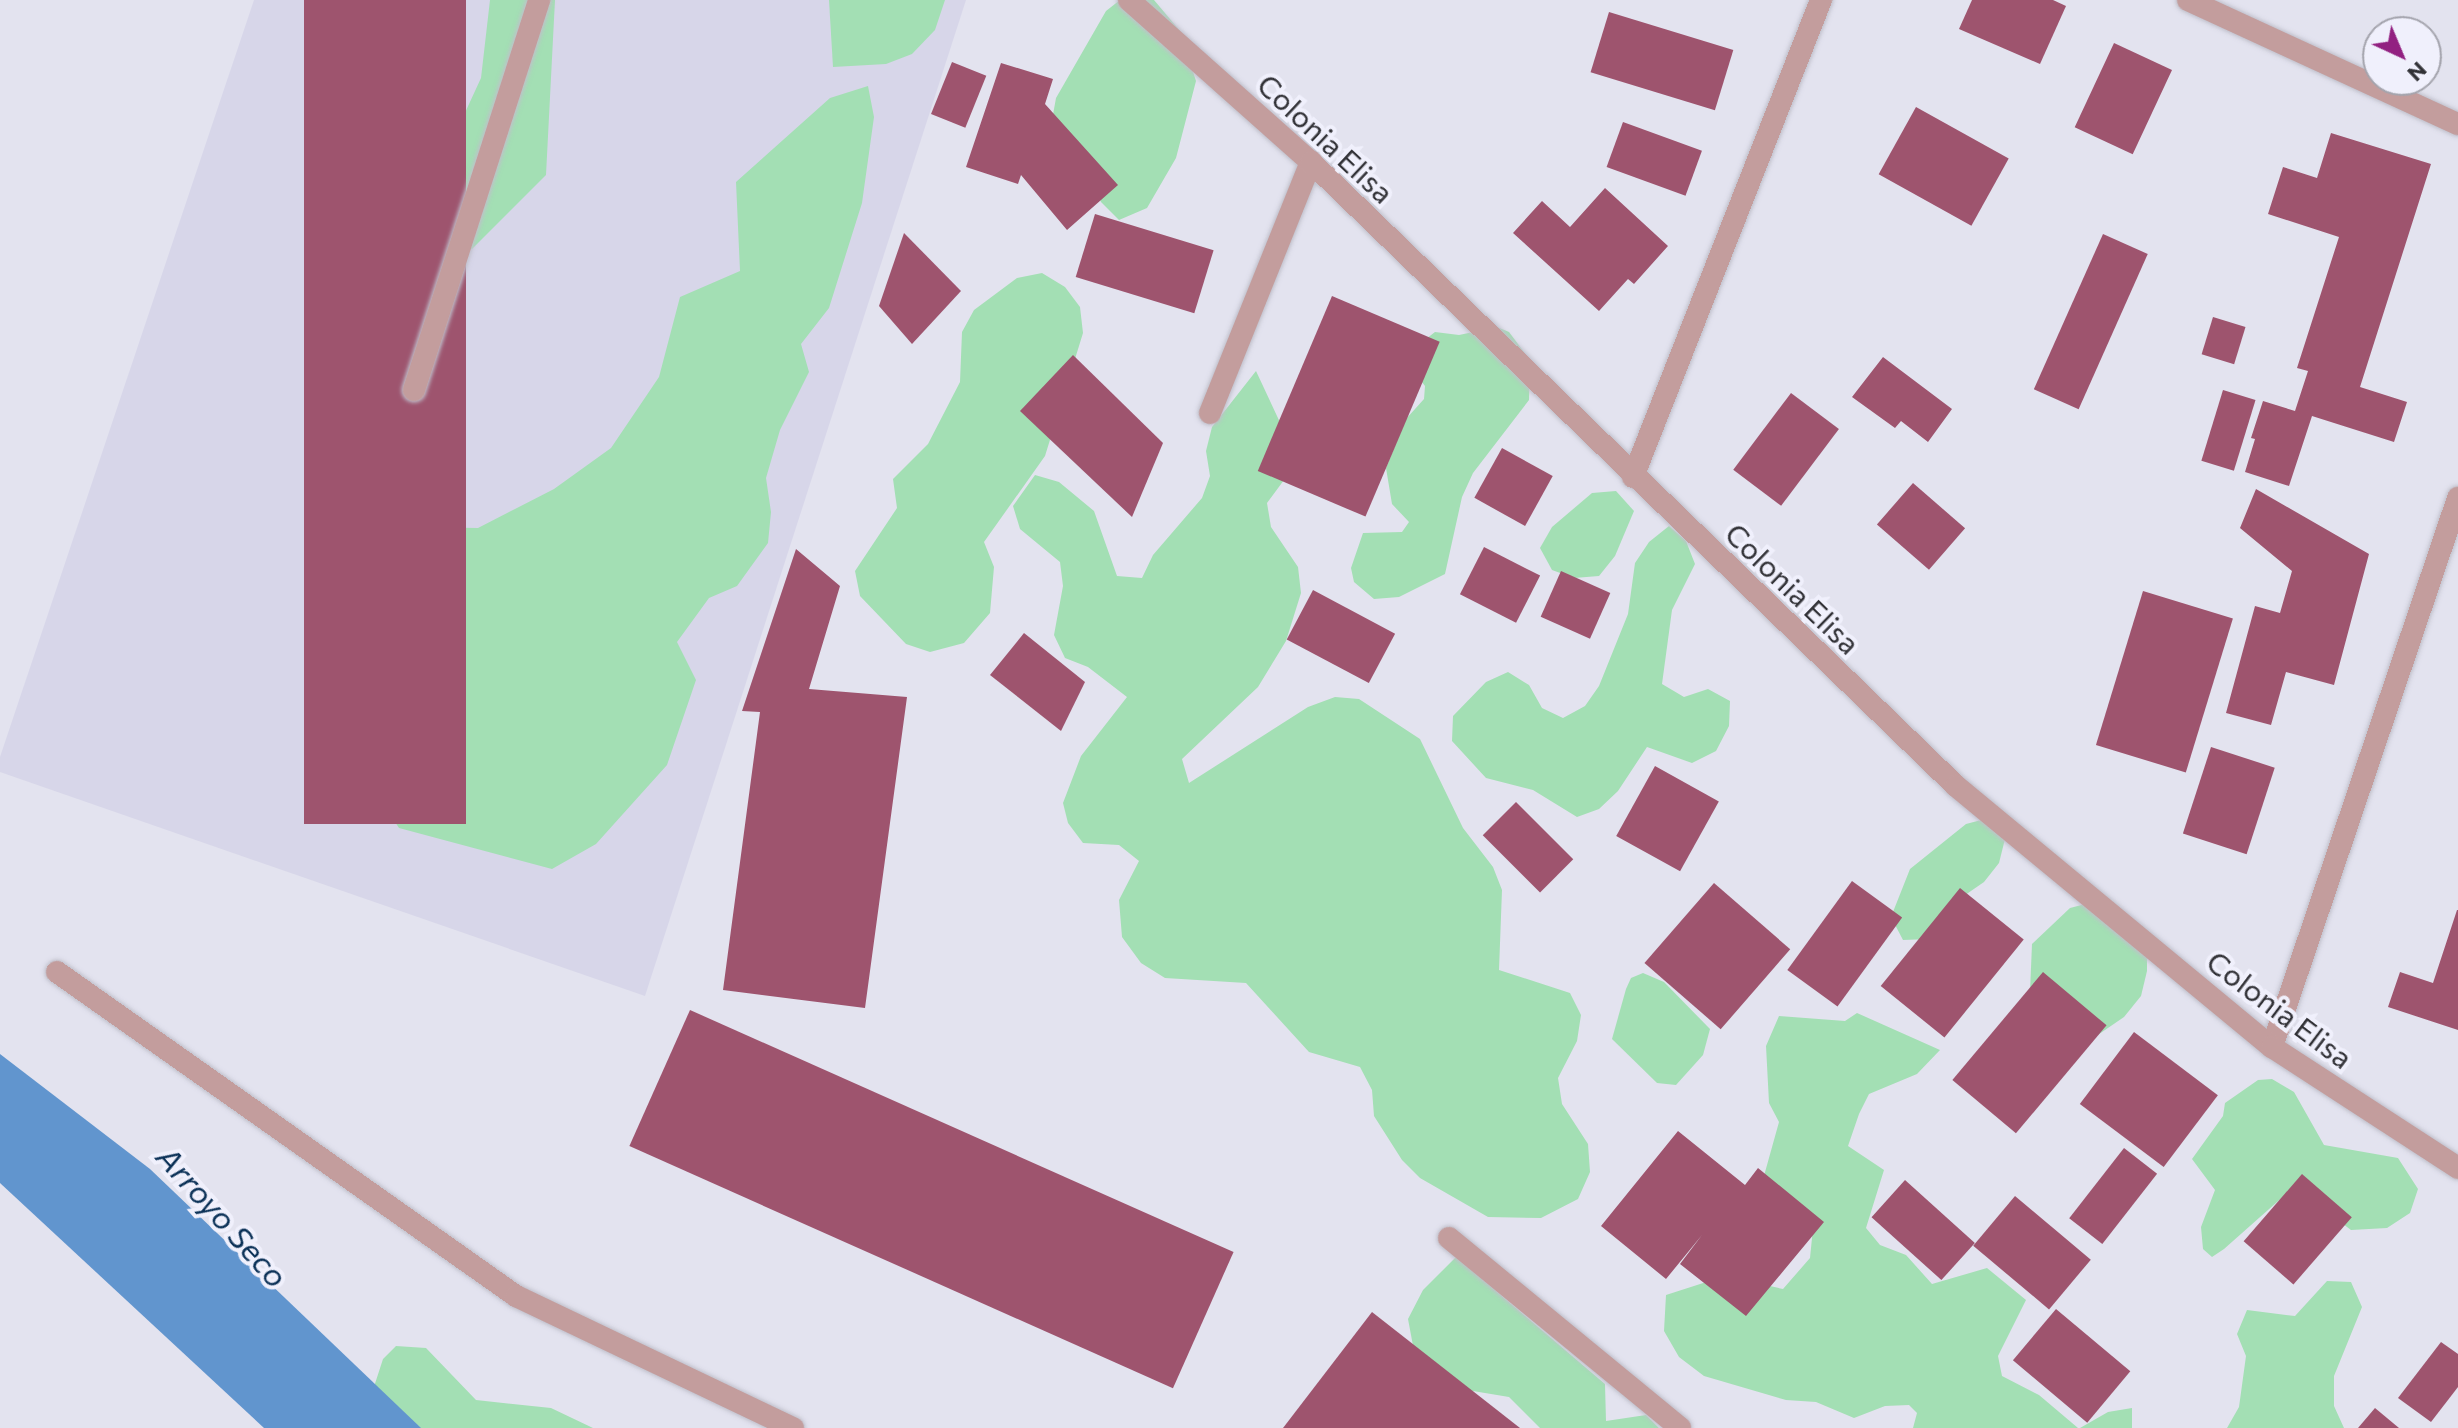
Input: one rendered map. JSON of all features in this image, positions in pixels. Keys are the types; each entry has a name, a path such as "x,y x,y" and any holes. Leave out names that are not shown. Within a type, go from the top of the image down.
{"street":[{"path":"414,390 539,0"},
{"name":"Colonia Elisa","path":"1129,0 1311,162 1633,477 1956,786 2272,1047 2458,1168"},
{"path":"1633,477 1821,0"},
{"path":"2188,0 2458,124"},
{"path":"1210,413 1311,162"},
{"path":"2272,1047 2458,498"},
{"path":"57,972 516,1296 793,1428"},
{"path":"1449,1238 1680,1428"}],"shaded area":[{"path":"254,0 966,0 645,996 0,772 0,757"}],"green space":[{"path":"490,0 555,0 546,175 472,249 429,249 440,167 481,78"},
{"path":"829,0 945,0 935,30 912,54 886,64 833,67"},
{"path":"1120,0 1154,0 1180,31 1196,81 1176,158 1147,208 1119,220 1101,202 1082,157 1052,120 1056,98 1106,11"},
{"path":"868,86 874,117 862,203 829,308 801,344 809,372 780,430 766,478 771,512 768,543 737,586 709,598 677,642 696,680 667,765 596,844 552,869 399,828 357,764 344,696 359,621 334,596 313,531 369,431 405,459 415,527 478,528 554,489 611,448 659,377 680,297 740,271 736,182 830,98"},
{"path":"1042,273 1065,287 1080,307 1083,333 1045,456 984,542 994,567 990,613 964,643 930,652 906,644 860,596 855,571 897,508 893,479 928,444 960,382 962,332 974,310 1017,278"},
{"path":"1497,327 1509,332 1530,360 1529,400 1473,473 1462,497 1445,574 1399,597 1374,599 1354,582 1351,568 1363,533 1402,532 1409,522 1392,504 1386,468 1406,419 1424,399 1425,386 1418,377 1426,339 1435,332 1459,335"},
{"path":"1256,371 1298,461 1267,503 1271,527 1298,567 1301,593 1286,641 1258,687 1182,759 1189,783 1308,707 1335,697 1359,699 1420,739 1463,828 1493,867 1502,890 1499,970 1570,993 1581,1015 1577,1041 1558,1078 1562,1104 1588,1144 1590,1172 1578,1199 1541,1218 1488,1217 1420,1178 1402,1160 1374,1116 1372,1090 1360,1067 1309,1052 1246,983 1165,978 1141,963 1122,937 1119,900 1139,861 1119,845 1083,843 1068,823 1063,803 1081,756 1127,697 1088,667 1065,658 1054,635 1063,586 1060,562 1020,529 1013,506 1035,475 1059,482 1094,511 1117,576 1142,578 1153,555 1202,498 1210,476 1206,451 1212,427"},
{"path":"1616,491 1634,511 1615,556 1599,576 1574,578 1552,570 1540,548 1552,527 1592,493"},
{"path":"1669,526 1686,541 1695,564 1672,610 1662,684 1684,697 1708,689 1730,701 1729,726 1716,751 1692,763 1647,747 1618,791 1599,809 1577,817 1533,790 1486,778 1452,741 1453,716 1486,682 1508,672 1529,685 1542,708 1563,718 1585,706 1599,686 1628,614 1635,563 1649,542"},
{"path":"1989,818 2006,835 1999,863 1984,882 1942,911 1929,939 1903,940 1891,917 1910,869 1966,824"},
{"path":"2093,902 2147,947 2147,971 2141,996 2124,1017 2089,1041 2030,992 2032,944 2070,908"},
{"path":"1643,973 1664,982 1710,1029 1703,1055 1676,1085 1657,1083 1612,1039 1631,978"},
{"path":"1857,1013 1940,1050 1917,1074 1869,1094 1859,1114 1848,1146 1884,1170 1866,1228 1880,1245 1906,1255 1932,1284 1987,1268 2026,1300 1998,1356 2002,1376 2039,1395 2078,1428 1913,1428 1917,1413 1909,1405 1885,1406 1854,1418 1816,1402 1786,1400 1704,1376 1679,1357 1664,1331 1666,1295 1725,1276 1783,1289 1810,1258 1813,1228 1762,1183 1779,1122 1769,1103 1766,1046 1779,1016 1845,1021"},
{"path":"2272,1079 2294,1092 2324,1145 2398,1158 2418,1189 2410,1213 2387,1228 2351,1230 2294,1187 2224,1249 2212,1257 2203,1249 2201,1227 2215,1190 2192,1159 2223,1116 2225,1103 2258,1080"},
{"path":"1456,1257 1605,1384 1606,1421 1646,1415 1659,1428 1540,1428 1509,1397 1455,1388 1417,1367 1408,1319 1423,1290"},
{"path":"2327,1281 2351,1282 2362,1307 2334,1376 2334,1406 2344,1428 2227,1428 2239,1407 2246,1356 2237,1334 2247,1310 2295,1316"},
{"path":"396,1346 426,1348 476,1400 551,1408 593,1428 389,1428 370,1399 383,1359"},
{"path":"2132,1408 2132,1428 2080,1428 2108,1412"}],"water":[{"path":"0,1054 150,1169 421,1428 264,1428 0,1183"}],"building":[{"path":"304,0 466,0 466,824 304,824"},
{"path":"1972,0 2053,0 2066,6 2040,64 1959,29"},
{"path":"1609,12 1733,50 1715,110 1591,72"},
{"path":"2114,43 2172,70 2133,154 2075,127"},
{"path":"952,62 986,76 965,128 931,114"},
{"path":"1001,63 1053,79 1045,104 1118,185 1067,230 1021,175 1018,184 966,167"},
{"path":"1916,107 2009,158 1971,226 1879,174"},
{"path":"1623,122 1702,151 1686,196 1607,167"},
{"path":"2331,133 2431,164 2360,387 2407,402 2394,442 2312,416 2289,486 2245,472 2255,439 2251,438 2263,401 2295,411 2308,371 2297,368 2339,237 2268,214 2283,167 2317,178"},
{"path":"1605,188 1668,246 1634,284 1628,279 1599,311 1513,233 1542,201 1570,227"},
{"path":"1095,214 1214,250 1194,313 1076,277"},
{"path":"904,233 961,291 912,344 879,306"},
{"path":"2103,234 2148,254 2079,409 2034,389"},
{"path":"1332,296 1440,342 1365,517 1258,471"},
{"path":"2213,317 2246,327 2234,364 2202,354"},
{"path":"1073,355 1163,443 1132,517 1020,411"},
{"path":"1883,357 1952,409 1928,442 1901,421 1895,428 1852,397"},
{"path":"2223,390 2256,400 2234,471 2201,461"},
{"path":"1791,393 1839,429 1781,506 1733,470"},
{"path":"1502,448 1553,476 1525,526 1474,498"},
{"path":"1913,483 1965,528 1929,570 1877,525"},
{"path":"2256,489 2369,554 2334,685 2286,672 2271,725 2226,713 2255,606 2280,613 2292,571 2240,528"},
{"path":"1484,547 1540,576 1516,623 1460,594"},
{"path":"796,549 840,586 809,689 907,697 865,1008 723,990 760,712 742,711"},
{"path":"1561,571 1610,593 1590,639 1541,617"},
{"path":"1313,590 1395,634 1369,683 1287,639"},
{"path":"2143,591 2233,618 2186,772 2096,745"},
{"path":"1024,633 1085,682 1061,731 990,675"},
{"path":"2211,747 2275,768 2247,854 2183,834"},
{"path":"1655,766 1719,801 1680,871 1616,836"},
{"path":"1516,802 1573,859 1540,893 1483,835"},
{"path":"1852,881 1902,917 1838,1006 1787,970"},
{"path":"1714,883 1790,949 1721,1029 1644,963"},
{"path":"1960,888 2024,940 1944,1038 1881,986"},
{"path":"2457,910 2458,1030 2388,1007 2400,972 2433,983"},
{"path":"2043,972 2107,1025 2016,1133 1952,1080"},
{"path":"690,1010 1234,1252 1173,1388 629,1146"},
{"path":"2134,1032 2218,1095 2164,1167 2080,1104"},
{"path":"1678,1131 1745,1185 1758,1168 1824,1222 1746,1316 1680,1264 1702,1235 1666,1279 1601,1226"},
{"path":"2124,1148 2157,1174 2102,1244 2069,1218"},
{"path":"2302,1174 2352,1217 2293,1284 2244,1241"},
{"path":"1905,1180 1975,1243 1941,1280 1872,1217"},
{"path":"2015,1196 2091,1260 2049,1309 1973,1246"},
{"path":"2056,1309 2130,1371 2087,1423 2013,1360"},
{"path":"1372,1312 1520,1428 1283,1428"},
{"path":"2441,1342 2458,1354 2458,1387 2431,1422 2398,1398"},
{"path":"2375,1408 2399,1428 2358,1428"}],"water label":[{"name":"Arroyo Seco","path":"223,1216"}]}
